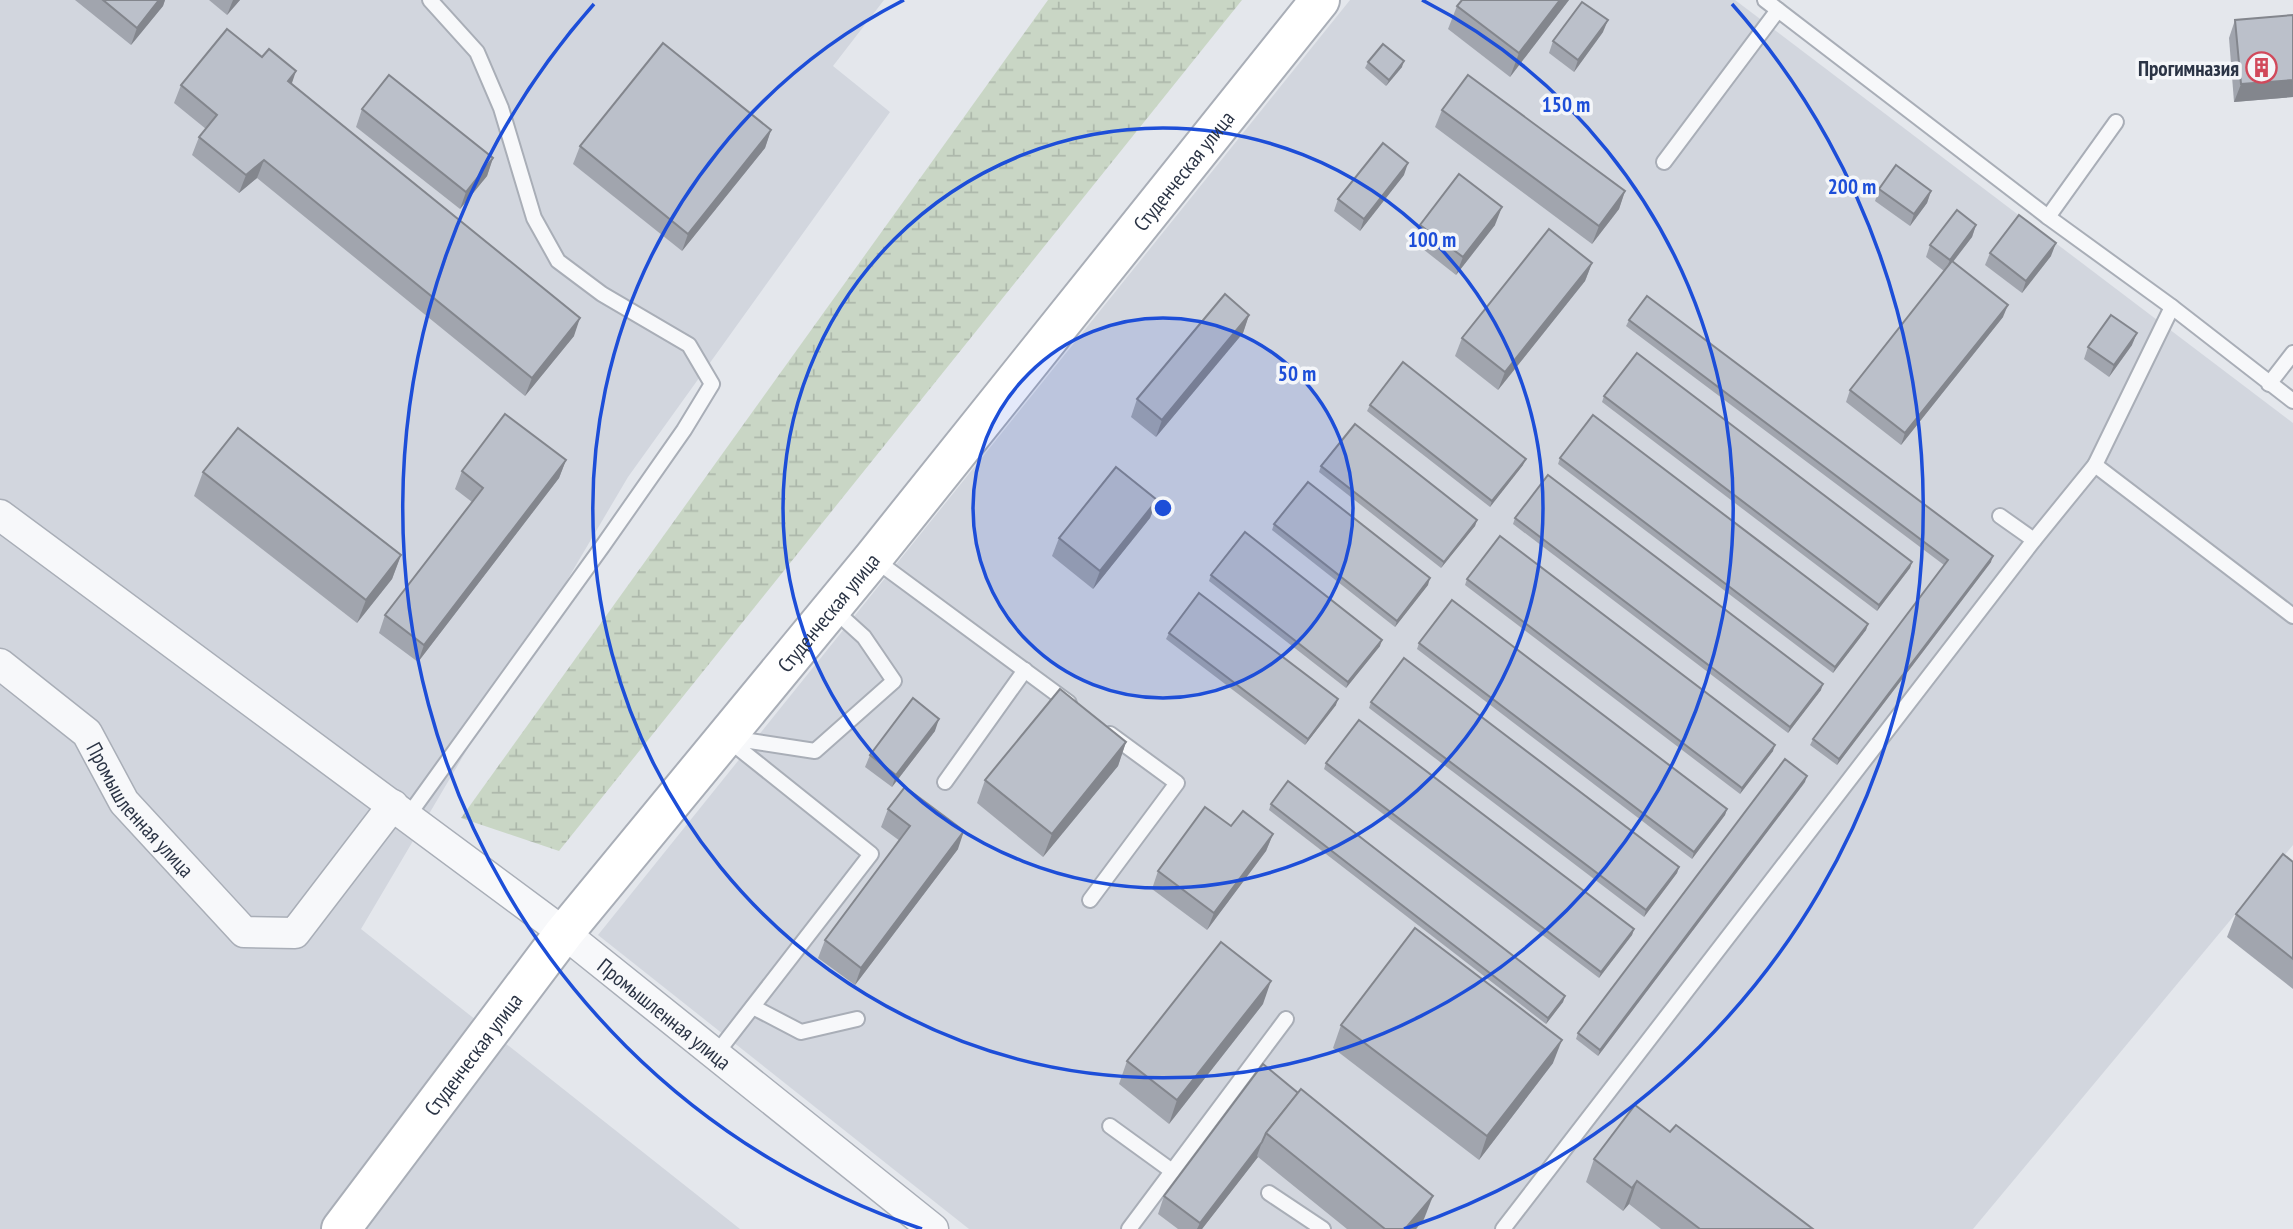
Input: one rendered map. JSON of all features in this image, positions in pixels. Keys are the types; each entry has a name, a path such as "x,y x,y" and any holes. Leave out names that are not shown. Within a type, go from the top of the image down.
{"main road":[{"name":"Студенческая улица","path":"341,1229 564,933 873,558 1320,0"}],"street":[{"name":"Промышленная улица","path":"0,515 564,933 933,1229"},
{"name":"Промышленная улица","path":"0,664 87,733 124,802 244,932 295,933 400,810"}],"lane":[{"path":"400,810 602,547 684,430 712,384 689,345 603,294 558,261 534,218 501,108 477,52 430,0"},
{"path":"1765,0 2293,401"},
{"path":"1664,162 1778,10"},
{"path":"2048,217 2116,121"},
{"path":"1503,1229 2034,540 2095,465 2172,307"},
{"path":"2269,384 2293,353"},
{"path":"2095,465 2293,616"},
{"path":"2000,516 2034,540"},
{"path":"873,558 1079,710"},
{"path":"725,737 815,751 894,681 864,637 832,608"},
{"path":"945,782 1024,670"},
{"path":"1090,900 1177,783 1101,727"},
{"path":"716,1054 871,854 725,737"},
{"path":"753,1007 801,1032 857,1019"},
{"path":"1129,1229 1286,1019"},
{"path":"1110,1126 1172,1171"},
{"path":"1269,1193 1321,1228"}],"shaded area":[{"path":"0,0 884,0 833,66 890,112 628,477 361,929 740,1229 0,1229"},
{"path":"1350,0 1735,0 2293,423 2293,845 1973,1229 969,1229 598,935"}],"green space":[{"path":"1048,0 1242,0 559,851 461,818"}],"building":[{"path":"103,0 159,0 137,28"},
{"path":"1462,0 1560,0 1519,53 1457,6"},
{"path":"1582,2 1608,20 1578,60 1553,41"},
{"name":"Прогимназия","path":"2293,15 2293,80 2241,84 2235,20"},
{"path":"227,29 262,57 269,49 296,71 288,81 580,318 532,378 264,160 246,175 199,137 217,115 181,85"},
{"path":"663,43 771,130 688,234 580,146"},
{"path":"1383,44 1404,61 1389,80 1368,62"},
{"path":"389,75 493,158 466,192 362,109"},
{"path":"1468,75 1625,191 1599,226 1442,110"},
{"path":"1383,143 1408,163 1364,219 1338,199"},
{"path":"1896,165 1931,191 1914,214 1879,189"},
{"path":"1459,174 1502,207 1463,257 1420,225"},
{"path":"1957,210 1976,225 1950,260 1930,245"},
{"path":"2019,215 2056,243 2026,281 1990,253"},
{"path":"1549,229 1592,263 1505,372 1462,338"},
{"path":"1952,261 2008,305 1905,433 1850,390"},
{"path":"1225,294 1249,315 1162,420 1137,399"},
{"path":"1647,296 1993,556 1839,759 1813,739 1948,560 1629,320"},
{"path":"2111,315 2137,333 2114,365 2088,347"},
{"path":"1637,353 1912,562 1879,605 1604,396"},
{"path":"1403,362 1526,459 1492,501 1370,405"},
{"path":"505,414 566,460 424,645 385,615 483,488 462,471"},
{"path":"1593,415 1868,624 1835,667 1560,458"},
{"path":"1355,424 1477,520 1444,562 1321,466"},
{"path":"238,428 401,555 366,600 203,472"},
{"path":"1116,467 1157,500 1100,571 1059,538"},
{"path":"1548,475 1823,684 1790,727 1515,518"},
{"path":"1308,482 1430,578 1397,621 1274,524"},
{"path":"1245,532 1382,640 1348,682 1211,575"},
{"path":"1500,536 1775,745 1742,788 1467,579"},
{"path":"1199,593 1338,699 1308,739 1169,633"},
{"path":"1452,600 1727,809 1694,852 1419,643"},
{"path":"1404,658 1679,867 1646,910 1371,702"},
{"path":"1060,689 1126,742 1052,834 985,780"},
{"path":"913,698 939,719 896,775 870,755"},
{"path":"1359,720 1634,929 1601,972 1326,763"},
{"path":"1785,759 1807,776 1600,1050 1578,1033"},
{"path":"1288,781 1565,996 1548,1018 1271,804"},
{"path":"905,787 964,831 861,968 825,940 910,826 888,809"},
{"path":"1205,807 1231,826 1243,811 1273,834 1214,913 1158,871"},
{"path":"2283,854 2293,862 2293,959 2236,914"},
{"path":"1415,928 1562,1040 1487,1136 1341,1025"},
{"path":"1221,942 1271,981 1177,1100 1127,1061"},
{"path":"1263,1064 1298,1093 1200,1223 1164,1196"},
{"path":"1301,1089 1433,1196 1405,1229 1385,1229 1266,1133"},
{"path":"1635,1105 1670,1132 1676,1125 1813,1229 1700,1229 1637,1181 1632,1188 1594,1159"}],"place":[{"name":"Прогимназия","path":"2262,68"}]}
